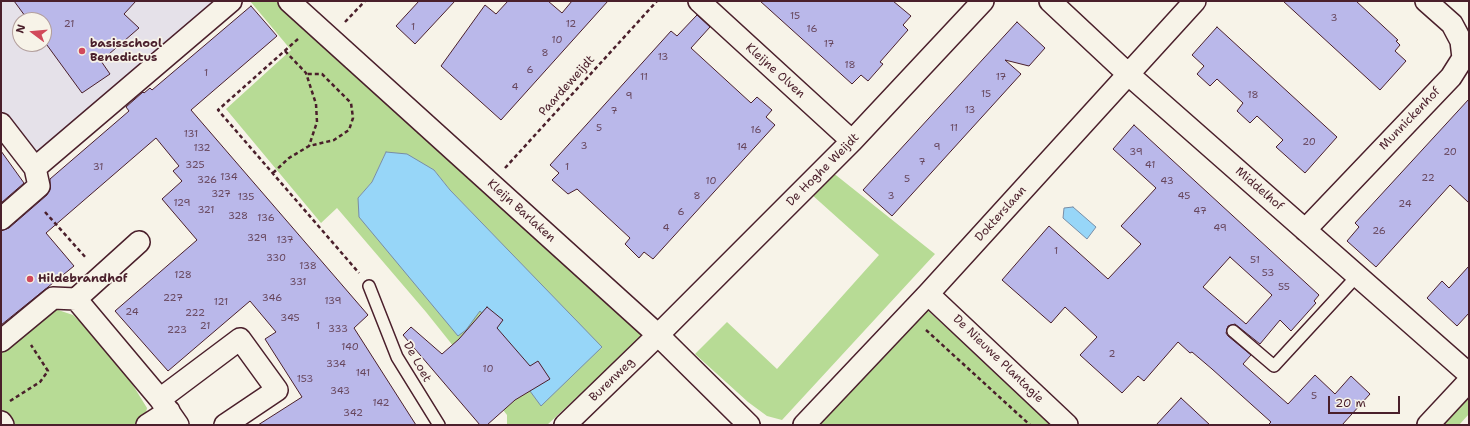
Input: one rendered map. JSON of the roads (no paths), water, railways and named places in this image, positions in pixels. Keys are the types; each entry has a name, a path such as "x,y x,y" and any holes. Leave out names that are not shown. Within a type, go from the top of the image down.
{"street":[{"path":"35,168 231,1"},
{"name":"Kleijn Barlaken","path":"289,1 658,335 749,425"},
{"name":"Kleijne Olven","path":"699,1 852,141"},
{"name":"De Hoghe Weijdt","path":"658,335 852,141 983,1"},
{"name":"Middelhof","path":"1050,1 1128,74 1469,374"},
{"name":"Dokterslaan","path":"804,425 928,294 1195,1"},
{"name":"Munnickenhof","path":"1305,230 1451,77 1463,58 1465,41 1452,24 1426,1"},
{"path":"1,124 35,168 38,186 30,195 1,219"},
{"path":"1,341 53,298 76,299 139,242"},
{"name":"De Nieuwe Plantagie","path":"928,294 1067,425"},
{"path":"76,299 169,412"},
{"name":"Burenweg","path":"565,425 658,335"},
{"path":"147,425 169,412 240,339 277,390 225,425"},
{"path":"1428,425 1469,382"},
{"path":"3,425 4,412"}],"lane":[{"path":"1233,330 1274,366 1357,276"},
{"name":"De Loet","path":"369,286 397,357 439,425"}],"water":[{"path":"386,152 407,154 434,170 450,190 602,347 541,406 527,387 538,379 480,311 466,330 458,336 359,217 358,198 372,182"},
{"path":"1073,207 1096,227 1087,239 1063,218 1064,208"}],"place":[{"name":"basisschool Benedictus","path":"82,51"},
{"name":"Hildebrandhof","path":"30,279"}]}
